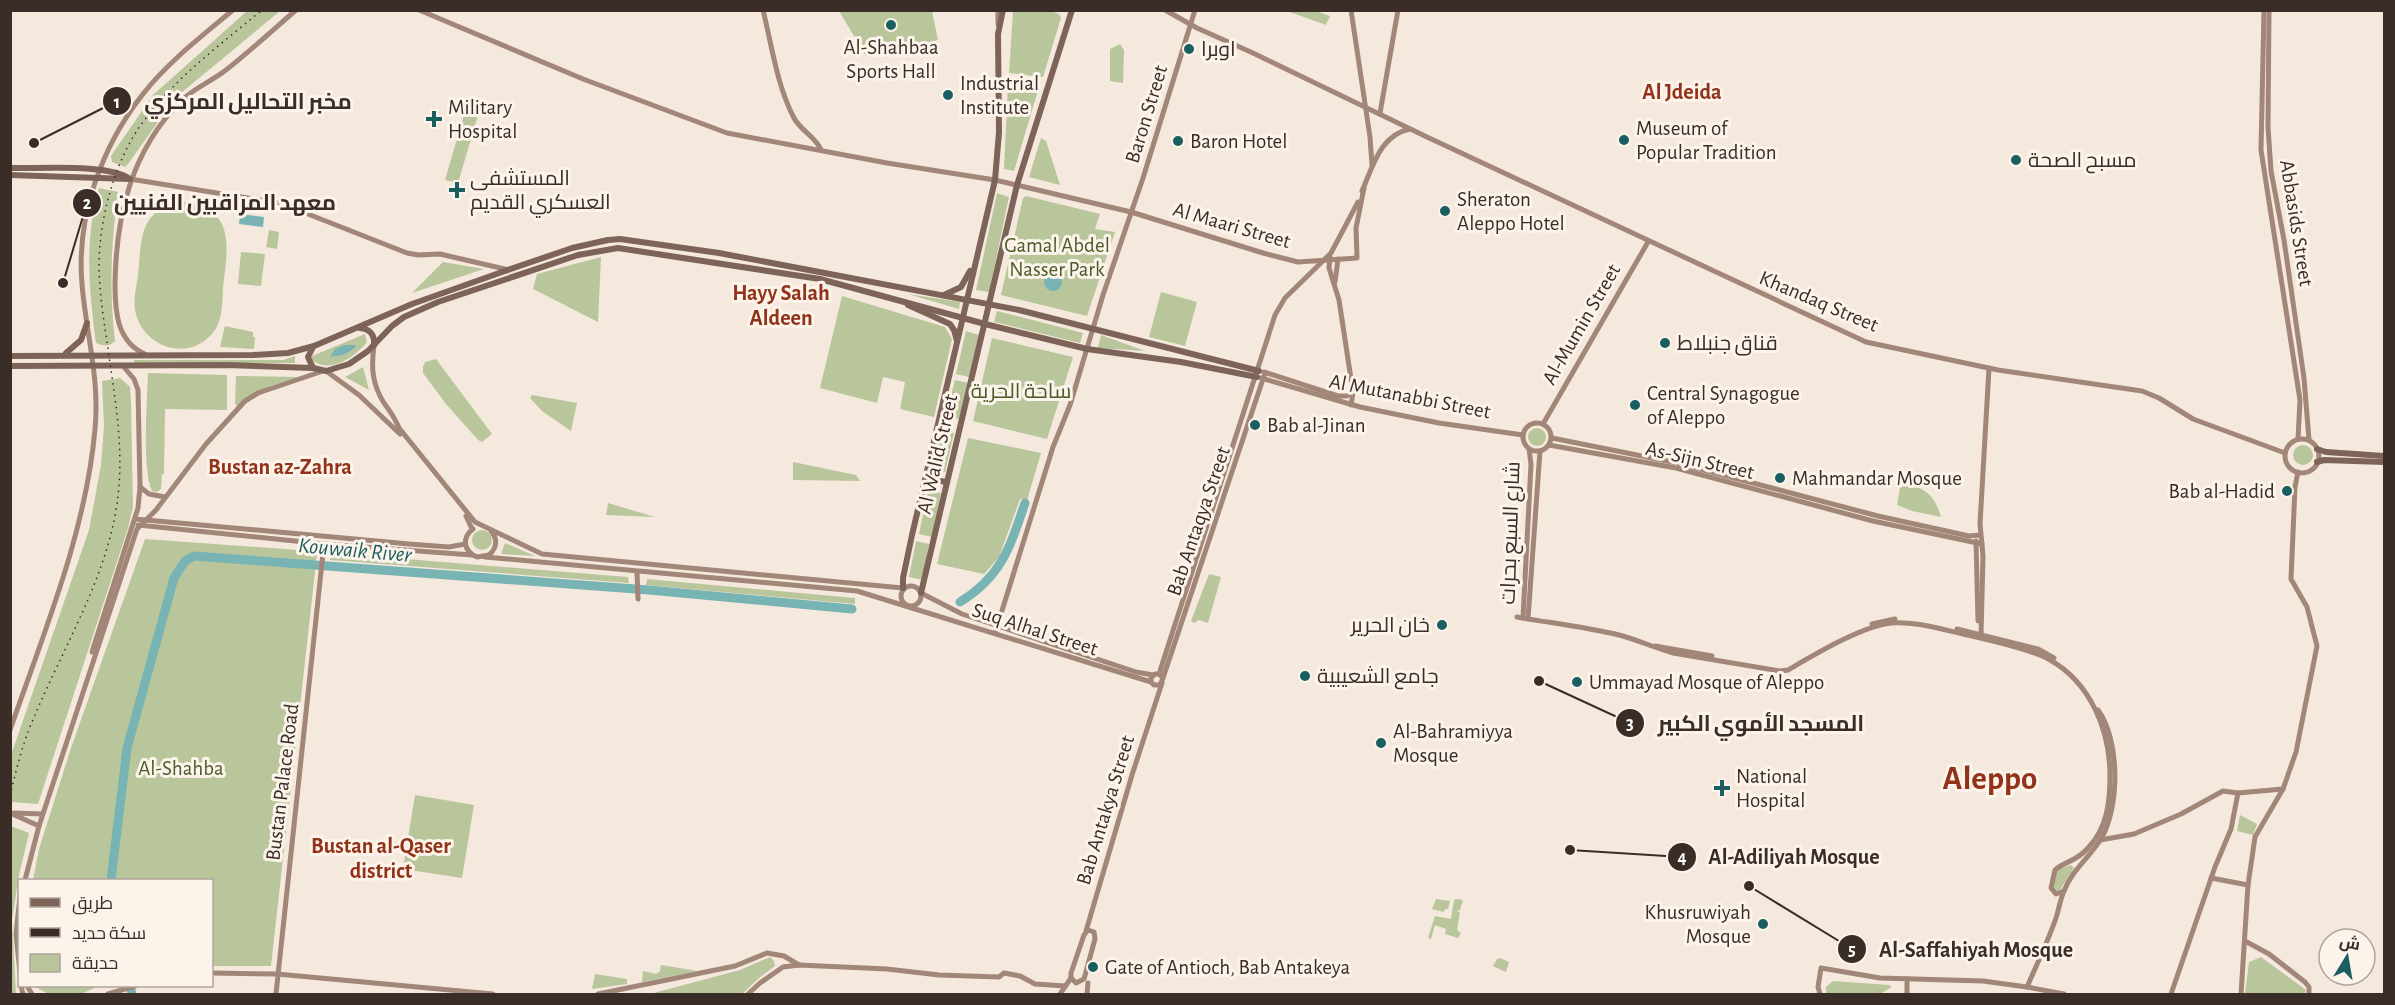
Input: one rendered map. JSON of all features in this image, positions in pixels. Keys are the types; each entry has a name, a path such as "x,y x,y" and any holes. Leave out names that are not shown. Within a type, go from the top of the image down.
{"main road":[{"path":"10,730 81,519 90,471 96,427 97,396 82,282 82,261 86,221 99,174 116,134 144,93 170,65 233,10"},
{"path":"155,356 146,355 130,346 124,339 118,323 115,296 115,254 121,213 130,179 158,129 183,99 225,71 296,10"},
{"name":"Al Maari Street","path":"418,10 583,79 728,133 887,163 995,180 1131,212 1298,262 1338,260"},
{"path":"763,10 786,99 802,130 804,139 799,146"},
{"path":"360,328 371,332 374,337 373,380 399,429 468,514 483,527 542,554 903,588 912,585 921,593 919,602 914,606 908,606 901,600 900,594 903,588 903,578 995,180 999,132 998,10"},
{"path":"998,34 1003,10"},
{"name":"Al Walid Street","path":"921,593 1017,185 1072,10"},
{"name":"Khandaq Street","path":"1165,10 1191,25 1648,242 1866,342 1989,368 2142,391 2159,398 2193,419 2285,453"},
{"name":"Baron Street","path":"995,633 1195,10"},
{"path":"1351,10 1371,145 1371,169"},
{"path":"1380,113 1398,10"},
{"name":"Abbasids Street","path":"2264,10 2261,150 2300,400 2298,439"},
{"name":"Abbasids Street","path":"2270,10 2268,127 2271,171 2284,240 2304,378 2308,440"},
{"path":"1261,375 1275,315 1281,303 1327,260 1352,216 1382,148 1390,138 1410,129"},
{"path":"802,130 818,143 821,150"},
{"path":"10,168 99,174"},
{"path":"10,175 122,174 130,179 274,202 407,253 440,254 509,270"},
{"path":"1335,287 1338,260 1357,258 1356,228 1364,188"},
{"name":"Al Mutanabbi Street","path":"10,356 288,353 314,346 360,328 412,304 572,248 620,239 719,253 990,304 1093,328 1261,375 1351,405 1439,423 1523,435"},
{"name":"Al-Mumin Street","path":"1543,424 1648,242"},
{"path":"148,519 206,444 245,401 258,393 349,364 374,346 392,326 404,317 438,302 578,255 604,249 642,250 817,279 1087,349 1261,375 1338,396 1347,396 1353,392"},
{"path":"944,296 965,283 977,257"},
{"path":"1327,260 1335,287 1353,392 1351,405"},
{"path":"885,295 950,324 958,342"},
{"path":"64,354 78,344 87,324"},
{"path":"313,368 308,357 314,346"},
{"path":"10,366 227,364 313,368 324,371 359,395 399,433 467,516 472,529"},
{"path":"23,879 37,825 136,523 140,487 138,390 131,374 123,366"},
{"path":"1980,636 1978,539 1989,368"},
{"name":"Bab Antaqya Street","path":"1159,678 1160,666 1261,375"},
{"name":"Bab Antaqya Street","path":"1159,678 1261,375"},
{"path":"1543,424 1548,428 1552,438 1549,445 1540,451 1529,449 1523,435 1531,425 1543,424"},
{"name":"As-Sijn Street","path":"1552,438 1677,463 1878,516 1978,539"},
{"path":"2318,449 2317,462 2312,470 2298,472 2289,467 2285,453 2289,444 2298,439 2308,440 2318,449 2326,452 2385,456"},
{"name":"As-Sijn Street","path":"1549,445 1676,468 1873,521 1978,539"},
{"name":"شارع السبع بحرات","path":"1523,618 1531,464 1529,449"},
{"name":"شارع السبع بحرات","path":"1523,618 1540,451"},
{"path":"2317,462 2324,460 2385,462"},
{"path":"2241,994 2248,885 2255,837 2283,789 2298,743 2317,646 2307,607 2291,579 2295,487 2298,472"},
{"path":"926,479 947,482"},
{"path":"140,487 149,494 165,497"},
{"path":"156,510 156,518 159,521"},
{"path":"136,523 148,519 409,544 449,547 465,544"},
{"path":"136,523 324,544 485,557 492,552 496,543 491,531"},
{"path":"472,555 465,544 466,536 472,529 483,527"},
{"name":"Bustan Palace Road","path":"276,994 324,544"},
{"name":"Suq Alhal Street","path":"485,557 857,591 1153,684"},
{"path":"637,572 638,599"},
{"name":"Suq Alhal Street","path":"921,593 951,610 1159,678"},
{"path":"1523,618 1598,630 1673,652 1779,670 1788,670 1868,628 1884,624 1909,623 1992,637 2038,649 2054,658 2078,679 2100,713 2110,737 2114,783 2110,817 2100,840 2077,863 2060,866 2053,874 2052,891 2056,894 2064,891"},
{"path":"1779,670 1880,621 1910,620 1970,632 2051,660 2079,685 2102,723 2109,754 2108,808 2094,842 2077,863 2064,891 2056,918 2027,987"},
{"path":"1970,632 1980,621"},
{"path":"1980,621 1992,637"},
{"path":"1136,672 1146,672 1160,666"},
{"path":"1153,684 1159,678"},
{"path":"1153,684 1159,678"},
{"name":"Bab Antakya Street","path":"1071,978 1156,699 1159,678"},
{"path":"1153,684 1156,699"},
{"path":"2100,840 2133,834 2223,791 2238,793 2283,789"},
{"path":"2171,994 2211,878 2231,829 2238,793"},
{"path":"12,813 41,814"},
{"path":"12,813 37,825"},
{"path":"2211,878 2248,885"},
{"path":"18,915 16,934 18,954"},
{"path":"1060,994 1071,978 1078,983 1084,979 1096,936 1092,931 1086,931"},
{"path":"2245,941 2269,954 2306,982 2309,994"},
{"path":"598,994 735,966 767,953 784,956 799,965"},
{"path":"748,994 783,967 799,965 887,969 939,975 999,977 1004,973 1020,976 1035,984 1065,986"},
{"path":"1820,994 1818,985 1821,969 1870,977 1966,980 2064,994"},
{"path":"213,973 277,974 493,994"},
{"path":"1907,979 1907,994"},
{"path":"1087,994 1089,983"},
{"path":"108,994 131,987"}],"green space":[{"path":"247,11 280,11 175,98 125,167 112,162 111,156 153,95"},
{"name":"Al-Shahbaa Sports Hall","path":"839,11 932,11 938,40 866,56"},
{"path":"1013,11 1051,11 1059,14 1061,18 1043,77 1009,73"},
{"path":"1287,11 1316,11 1330,16 1326,25"},
{"path":"1120,44 1124,50 1123,83 1110,81 1110,49"},
{"path":"1008,85 1039,87 1014,171 1004,169"},
{"path":"466,108 479,112 458,183 445,180"},
{"path":"1041,138 1046,141 1060,185 1029,177"},
{"path":"99,188 118,192 112,266 115,341 106,345 96,343 89,265 91,227"},
{"path":"997,193 1009,197 989,292 976,290"},
{"name":"Gamal Abdel Nasser Park","path":"1026,196 1100,214 1095,229 1115,232 1087,316 1001,295 1023,198"},
{"path":"182,201 199,205 212,212 220,221 225,231 226,257 218,325 201,343 189,348 177,349 155,341 146,333 139,322 134,301 145,227 158,211"},
{"path":"269,230 279,232 277,249 266,247"},
{"path":"241,252 265,254 261,286 238,284"},
{"path":"601,257 598,322 533,289 537,274"},
{"path":"443,262 484,269 412,293"},
{"path":"1161,292 1197,302 1185,346 1149,337"},
{"path":"908,294 960,302 959,309"},
{"path":"842,296 945,327 952,339 934,417 900,409 905,382 883,377 877,403 820,388"},
{"path":"997,311 1083,333 1080,343 994,322"},
{"path":"225,326 253,332 254,349 220,347"},
{"path":"966,331 979,335 969,377 956,374"},
{"path":"365,334 367,342 350,358 342,362 327,365 312,360 312,356"},
{"path":"1101,335 1145,351 1098,348"},
{"name":"ساحة الحرية","path":"992,338 1073,357 1047,439 973,421"},
{"path":"295,356 295,363 134,363 134,360 283,360"},
{"path":"436,359 492,434 482,442 446,404 423,373 425,362"},
{"path":"363,367 369,390 345,377"},
{"path":"148,373 227,375 227,410 165,409 164,474 162,474 161,489 157,492 152,491 147,468"},
{"path":"236,376 298,377 271,386 238,408 235,403"},
{"path":"120,378 130,387 131,401 133,507 128,528 38,804 11,802 11,755 89,530 101,465 104,426 102,381"},
{"path":"955,380 968,383 959,419 946,415"},
{"path":"532,395 577,403 571,431 542,411 530,398"},
{"path":"1533,428 1541,428 1546,433 1544,444 1533,446 1528,441 1528,433"},
{"path":"941,430 954,433 945,472 932,469"},
{"path":"968,438 1041,453 1027,500 1020,499 999,557 984,574 937,564"},
{"path":"2303,445 2310,448 2313,455 2310,462 2303,465 2296,462 2293,455 2296,448"},
{"path":"793,462 856,475 860,481 793,480"},
{"path":"1901,482 1927,493 1935,502 1941,517 1912,511 1897,505"},
{"path":"928,490 941,493 932,537 919,534"},
{"path":"608,503 655,517 606,515"},
{"path":"482,530 489,533 492,540 489,547 482,550 475,547 472,540 475,533"},
{"name":"Al-Shahba","path":"145,539 312,551 317,554 271,966 213,966 213,879 33,879 39,849 71,748"},
{"path":"916,541 929,544 922,580 909,577"},
{"path":"505,543 535,556 501,554"},
{"path":"333,553 628,577 629,583 330,560"},
{"path":"1209,574 1221,577 1208,623 1199,620 1194,623 1191,621"},
{"path":"647,579 855,598 855,604 646,585"},
{"path":"415,795 474,805 462,878 403,869"},
{"path":"2240,815 2257,824 2253,835 2237,831"},
{"path":"11,826 29,833 18,879 12,920 16,994 10,994"},
{"path":"2071,865 2074,868 2060,890 2056,891 2053,886 2057,870"},
{"path":"1436,899 1450,901 1448,909 1444,912 1432,909"},
{"path":"1454,900 1463,900 1460,910 1456,911 1460,912 1457,930 1461,933 1458,938 1445,934 1446,929 1435,925 1431,939 1428,938 1435,916 1451,919"},
{"path":"770,957 775,966 742,994 650,994 740,970"},
{"path":"2261,957 2306,990 2304,994 2245,994 2249,962"},
{"path":"1500,958 1509,962 1506,972 1493,966"},
{"path":"661,965 698,971 642,982 643,971 656,974 660,971"},
{"path":"595,974 627,979 627,984 592,989"},
{"path":"1833,981 1892,987 1880,994 1826,994 1826,987"},
{"path":"36,987 97,987 81,994 48,994"}],"water":[{"path":"240,214 264,217 263,227 239,224"},
{"path":"1049,273 1057,273 1062,278 1060,289 1049,291 1044,286 1044,278"},
{"path":"345,345 356,347 343,355 330,357 335,349"}],"waterway":[{"name":"Kouwaik River","path":"960,602 986,582 1003,559 1025,503"},
{"name":"Kouwaik River","path":"111,879 127,748 174,578 185,561 194,556 649,590 852,609"},
{"name":"Kouwaik River","path":"130,987 132,994"}],"railway":[{"path":"10,796 28,731 90,595 109,543 115,516 120,473 119,432 102,306 99,263 102,226 111,189 124,153 156,106 199,63 262,10"}],"place":[{"name":"Al-Shahbaa Sports Hall","path":"891,25"},
{"name":"اوبرا","path":"1189,49"},
{"name":"Industrial Institute","path":"948,95"},
{"name":"Military Hospital","path":"434,119"},
{"name":"Museum of Popular Tradition","path":"1624,140"},
{"name":"Baron Hotel","path":"1178,141"},
{"name":"مخبر التحاليل المركزي","path":"34,143"},
{"name":"مسبح الصحة","path":"2016,160"},
{"name":"المستشفى العسكري القديم","path":"457,190"},
{"name":"Sheraton Aleppo Hotel","path":"1445,211"},
{"name":"معهد المراقبين الفنيين","path":"63,283"},
{"name":"قناق جنبلاط","path":"1665,343"},
{"name":"Central Synagogue of Aleppo","path":"1635,405"},
{"name":"Bab al-Jinan","path":"1255,425"},
{"name":"Mahmandar Mosque","path":"1780,478"},
{"name":"Bab al-Hadid","path":"2287,491"},
{"name":"خان الحرير","path":"1442,625"},
{"name":"جامع الشعيبية","path":"1305,676"},
{"name":"المسجد الأموي الكبير","path":"1539,681"},
{"name":"Ummayad Mosque of Aleppo","path":"1577,682"},
{"name":"Al-Bahramiyya Mosque","path":"1381,743"},
{"name":"National Hospital","path":"1722,788"},
{"name":"Al-Adiliyah Mosque","path":"1570,850"},
{"name":"Al-Saffahiyah Mosque","path":"1749,886"},
{"name":"Khusruwiyah Mosque","path":"1763,924"},
{"name":"Gate of Antioch, Bab Antakeya","path":"1093,967"}],"district":[{"name":"Al Jdeida","path":"1682,91"},
{"name":"Hayy Salah Aldeen","path":"781,304"},
{"name":"Bustan az-Zahra","path":"280,466"},
{"name":"Aleppo","path":"1990,777"},
{"name":"Bustan al-Qaser district","path":"381,858"}]}
